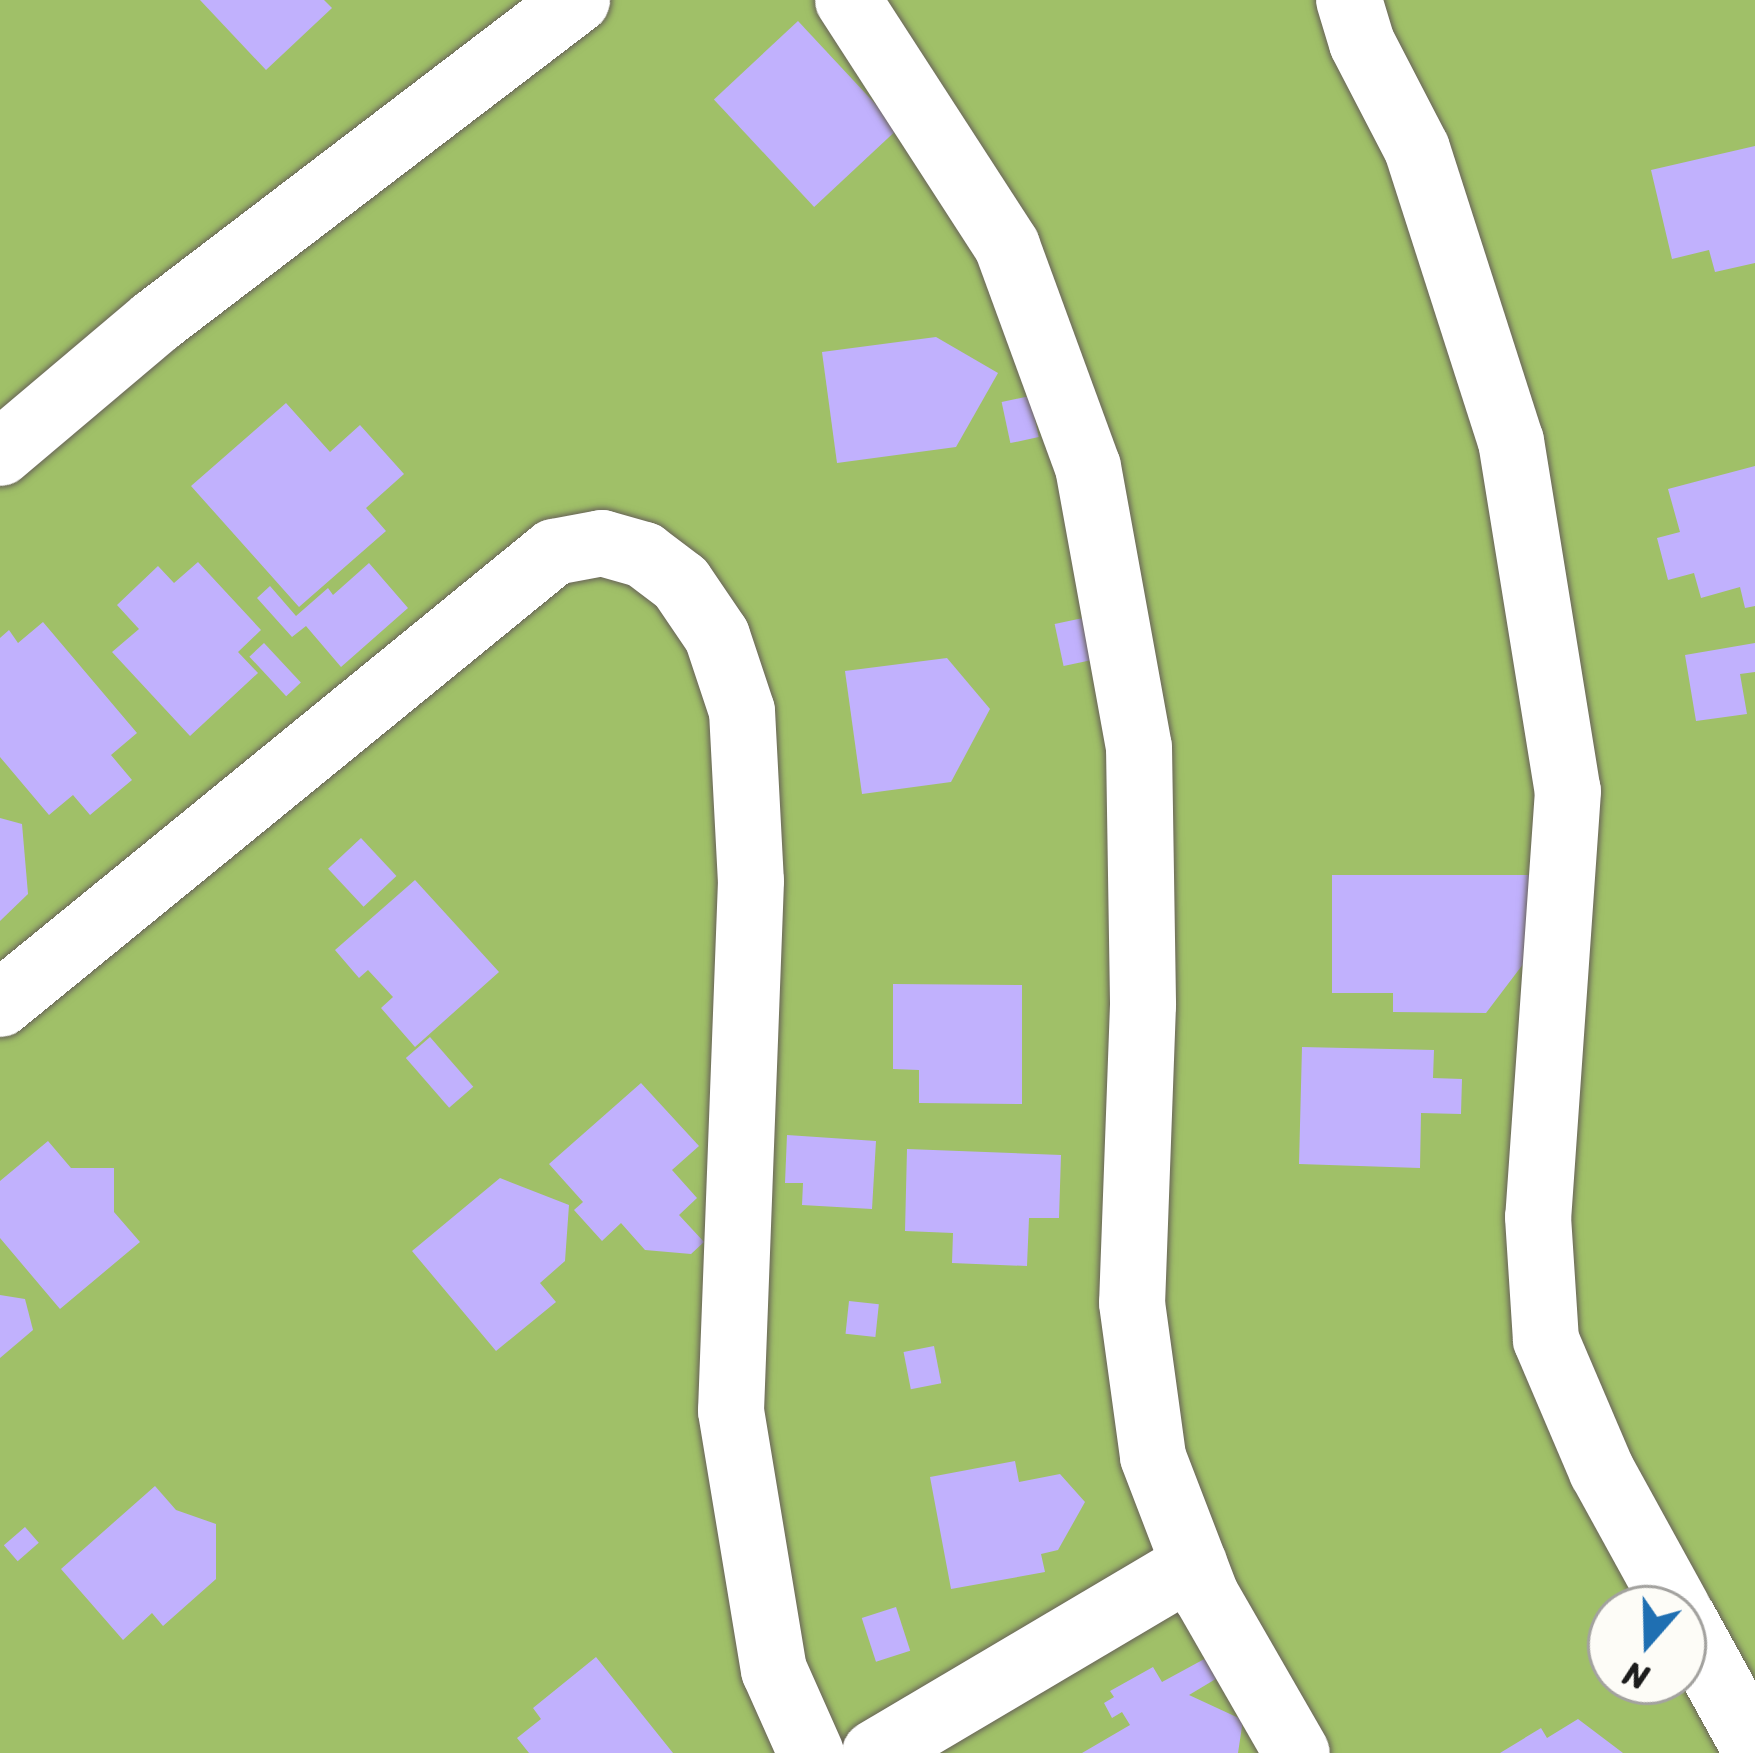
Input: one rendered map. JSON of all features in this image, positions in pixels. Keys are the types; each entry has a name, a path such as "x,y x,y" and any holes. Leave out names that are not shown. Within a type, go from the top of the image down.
{"street":[{"path":"0,453 155,322 578,0"},
{"path":"848,0 1007,246 1088,467 1139,747 1143,1005 1132,1303 1153,1457 1206,1594 1297,1753"},
{"path":"1348,0 1362,44 1417,149 1511,441 1568,791 1538,1217 1546,1340 1602,1471 1665,1585"},
{"path":"0,1004 554,552 602,543 644,555 681,583 717,636 742,711 751,881 731,1411 774,1670 811,1753"},
{"path":"875,1753 1194,1564"},
{"path":"1707,1662 1755,1749"}],"green space":[{"path":"0,0 1755,0 1755,1753 0,1753"}],"building":[{"path":"200,0 324,0 332,8 266,70"},
{"path":"798,21 898,129 814,207 714,99"},
{"path":"1755,146 1755,263 1715,272 1709,250 1672,259 1651,170"},
{"path":"936,337 998,373 956,447 837,463 822,352"},
{"path":"1030,396 1039,437 1010,443 1002,402"},
{"path":"286,403 330,452 360,425 404,474 366,508 386,531 299,607 191,486"},
{"path":"1755,466 1755,606 1745,608 1740,587 1701,598 1694,573 1668,580 1657,538 1680,532 1668,489"},
{"path":"198,562 261,630 238,652 258,673 190,736 112,652 139,629 117,605 158,566 174,583"},
{"path":"369,563 408,608 341,667 306,626 292,637 257,598 270,586 296,616 328,588 333,595"},
{"path":"1083,618 1092,660 1064,666 1055,624"},
{"path":"43,622 137,733 111,755 132,780 90,815 73,795 49,815 0,757 0,638 9,630 18,643"},
{"path":"264,643 301,682 286,696 249,657"},
{"path":"1755,643 1755,672 1740,674 1747,714 1696,721 1685,655"},
{"path":"947,658 990,709 951,782 862,794 845,671"},
{"path":"0,818 22,824 28,894 0,921"},
{"path":"361,838 396,876 364,907 328,869"},
{"path":"1332,875 1530,875 1530,955 1486,1013 1393,1012 1393,993 1332,993"},
{"path":"415,880 499,972 415,1047 381,1008 393,997 368,970 359,978 335,950"},
{"path":"893,984 1022,985 1022,1104 919,1103 919,1070 893,1069"},
{"path":"430,1037 473,1087 449,1108 406,1058"},
{"path":"1302,1047 1434,1050 1433,1078 1462,1079 1461,1114 1421,1113 1420,1168 1299,1164"},
{"path":"641,1083 699,1146 672,1170 697,1198 679,1215 704,1242 691,1254 645,1250 621,1223 602,1241 574,1210 583,1202 549,1164"},
{"path":"787,1135 876,1141 872,1209 802,1205 803,1183 785,1183"},
{"path":"48,1141 71,1168 114,1168 114,1212 140,1242 60,1309 0,1238 0,1181"},
{"path":"907,1149 1061,1155 1059,1218 1029,1218 1027,1266 952,1263 953,1233 905,1231"},
{"path":"500,1178 569,1205 565,1261 540,1283 556,1302 496,1351 412,1251"},
{"path":"0,1295 25,1299 33,1330 0,1358"},
{"path":"849,1301 879,1304 875,1337 846,1334"},
{"path":"934,1346 941,1383 911,1389 904,1352"},
{"path":"1015,1461 1019,1482 1060,1474 1085,1502 1058,1550 1041,1554 1045,1572 951,1589 930,1477"},
{"path":"155,1486 176,1510 216,1524 216,1579 163,1626 152,1613 123,1640 61,1569"},
{"path":"25,1527 39,1543 18,1561 4,1545"},
{"path":"896,1607 910,1651 876,1662 862,1618"},
{"path":"596,1657 673,1753 529,1753 517,1738 541,1719 533,1708"},
{"path":"1208,1657 1219,1677 1189,1695 1243,1720 1238,1753 1082,1753 1130,1725 1122,1712 1112,1718 1104,1703 1114,1697 1110,1691 1153,1667 1162,1682"},
{"path":"1578,1719 1623,1753 1500,1753 1541,1728 1547,1738"}]}
